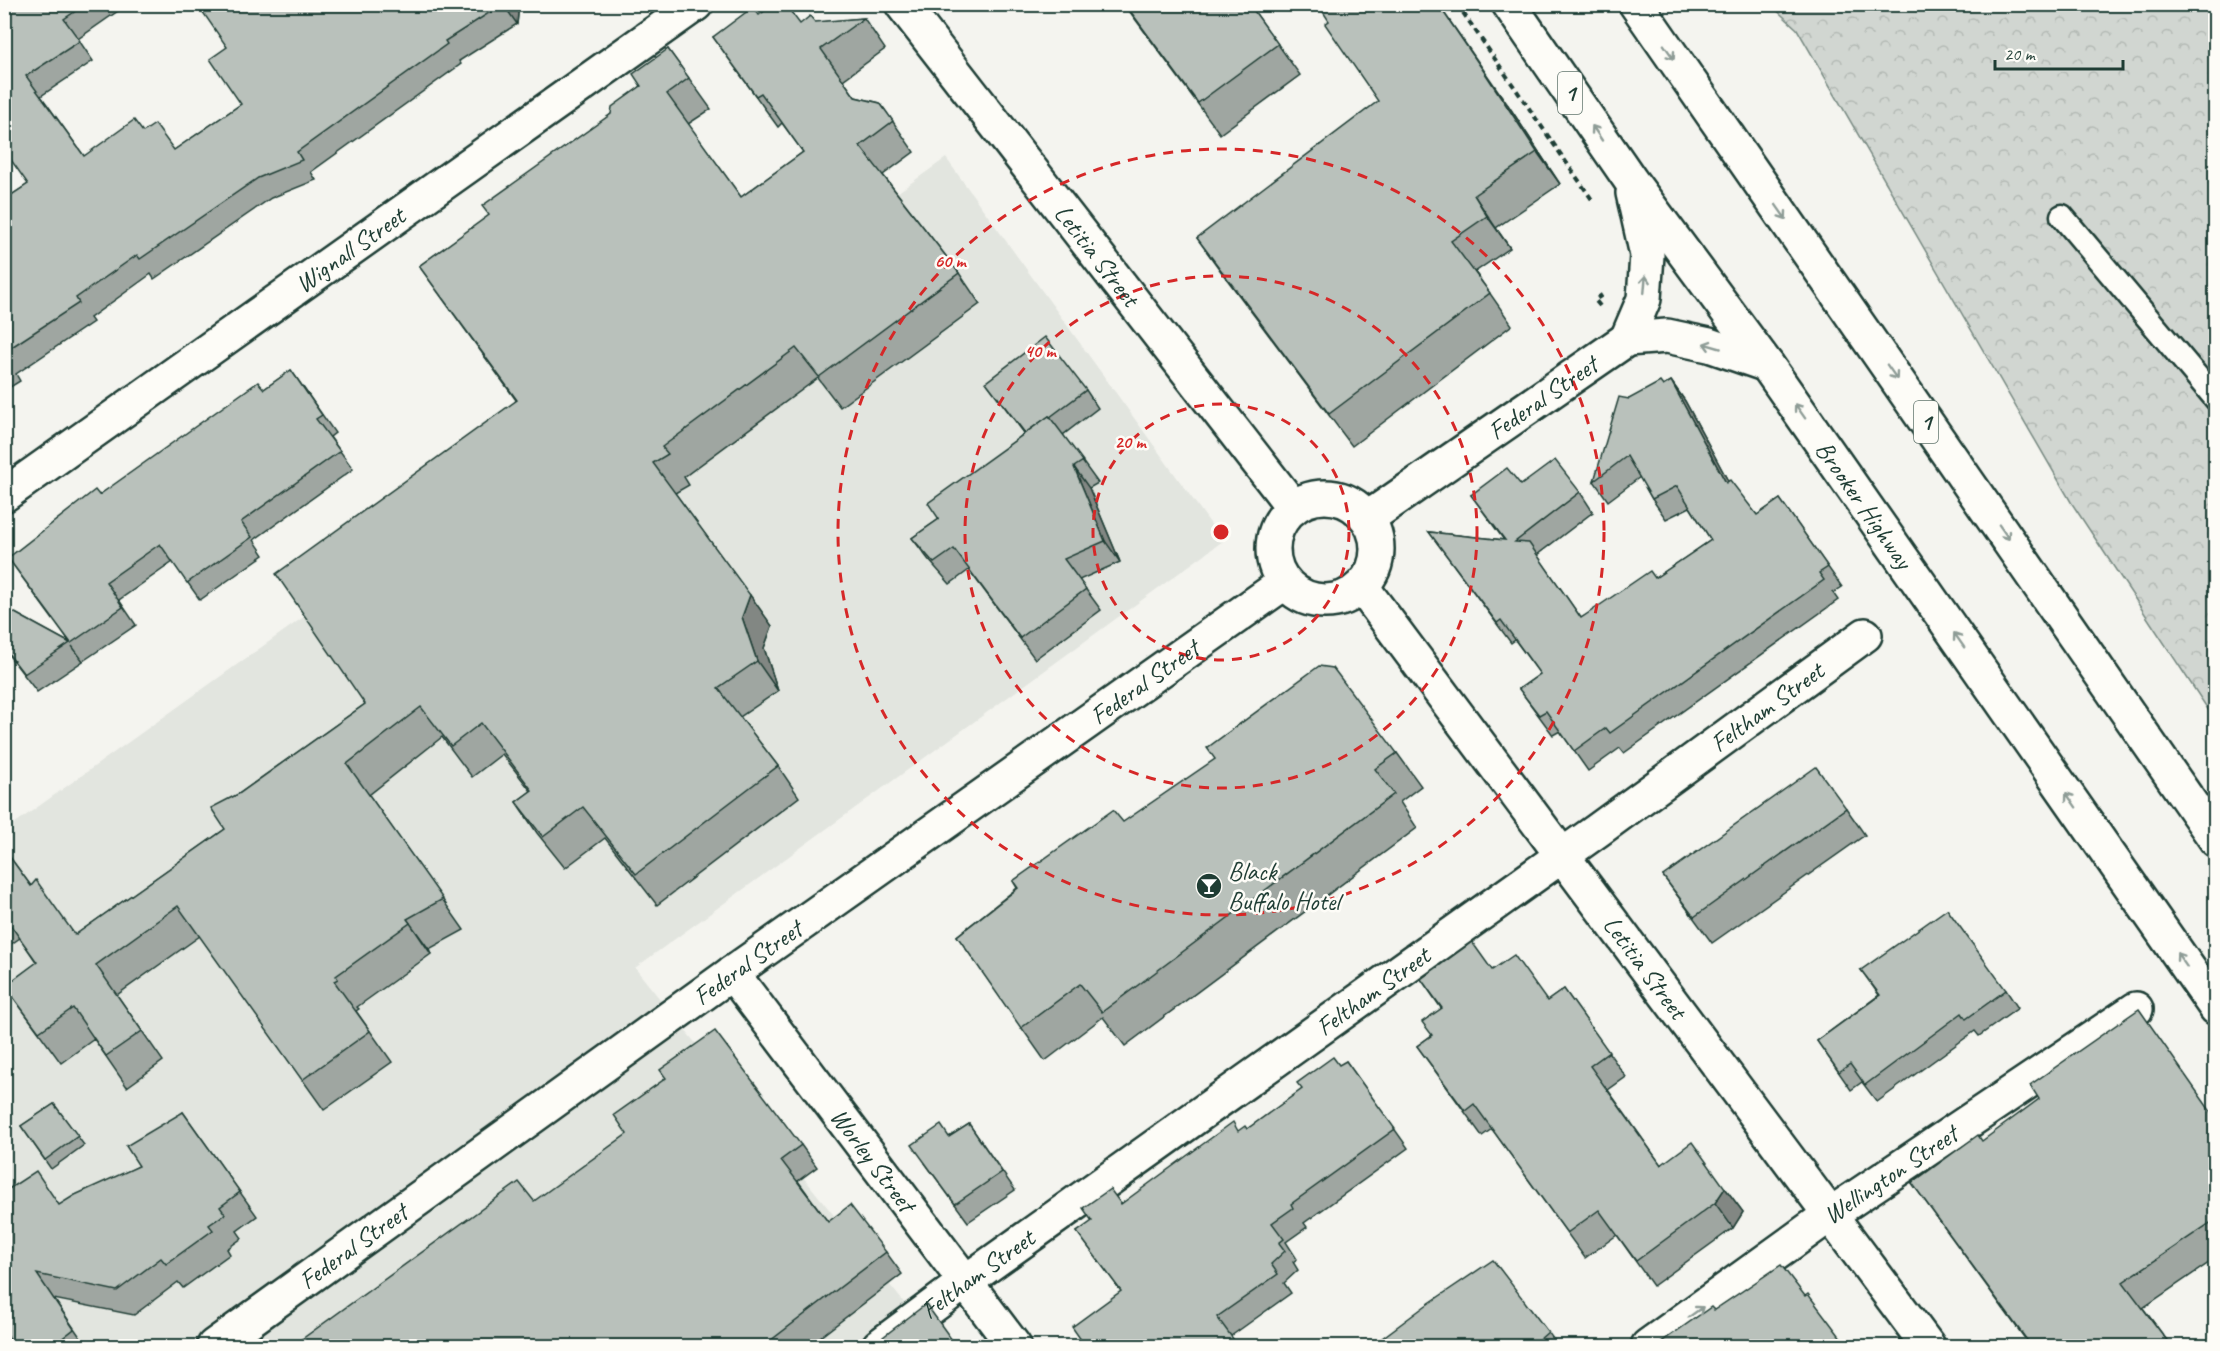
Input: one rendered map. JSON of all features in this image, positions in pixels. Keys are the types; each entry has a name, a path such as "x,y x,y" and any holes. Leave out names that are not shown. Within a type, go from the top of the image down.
{"main road":[{"name":"Wignall Street","path":"4,495 696,4"},
{"name":"Letitia Street","path":"902,4 1293,507"},
{"name":"Brooker Highway","path":"1509,4 1630,181 1767,365 2216,1008"},
{"name":"1","path":"1636,4 2216,840"},
{"path":"1630,181 1647,255 1644,299 1627,339 1667,336 1709,345 1767,365"},
{"name":"Federal Street","path":"1368,518 1627,339"},
{"path":"1333,497 1353,504 1368,518 1376,535 1378,554 1372,572 1362,587 1343,598 1322,602 1301,596 1284,583 1275,568 1272,551 1274,534 1281,519 1293,507 1312,498 1333,497"},
{"name":"Federal Street","path":"214,1347 732,972 1284,583"},
{"name":"Letitia Street","path":"1362,587 1563,855 1828,1216 1928,1347"},
{"name":"Feltham Street","path":"879,1347 965,1282 1563,855 1864,634"},
{"name":"Worley Street","path":"732,972 1014,1347"},
{"name":"Wellington Street","path":"1648,1347 1828,1216 2136,1009"}],"lane":[{"path":"2062,216 2216,399"}],"path":[{"path":"1457,4 1600,211"},
{"path":"1608,290 1595,300 1627,339"}],"shaded area":[{"path":"946,158 1223,541 635,968 939,1346 5,1346 4,831"}],"green space":[{"path":"1771,5 2215,5 2215,720 2071,502 1797,29"}],"building":[{"path":"4,4 86,4 64,19 80,41 26,76 84,156 134,120 143,132 155,124 174,150 241,104 210,59 227,47 200,8 205,4 503,4 445,41 447,44 297,152 302,160 258,178 140,259 137,255 76,298 79,303 4,352 4,200 28,184 4,150"},
{"path":"774,4 785,4 800,24 810,16 815,22 864,18 821,49 855,97 880,103 893,121 860,146 959,273 819,377 796,348 662,447 668,454 653,463 750,595 742,617 757,661 718,688 778,766 636,874 583,807 543,837 516,802 532,790 481,723 451,746 421,707 347,764 443,899 407,919 410,923 336,976 338,979 334,981 370,1031 302,1080 178,906 96,965 142,1031 106,1056 73,1008 39,1032 5,986 37,962 4,916 4,849 31,886 36,880 75,935 225,829 211,808 240,793 365,704 276,574 517,400 419,266 489,215 482,206 611,114 612,107 641,86 633,74 668,49 689,78 667,94 741,197 803,152 761,93 756,96 713,37 753,7 759,15"},
{"path":"1125,4 1249,4 1278,44 1198,103"},
{"path":"1318,4 1438,4 1537,152 1474,195 1487,216 1451,241 1490,293 1329,414 1197,238 1378,101 1325,24 1329,21"},
{"path":"1045,337 1086,390 1025,433 986,382"},
{"path":"291,370 322,415 316,419 340,451 241,522 252,537 187,583 160,544 106,582 123,607 71,643 8,558 95,490 99,495 258,382 264,389"},
{"path":"1671,381 1726,483 1730,480 1757,515 1780,499 1828,567 1819,573 1824,580 1610,733 1606,728 1574,751 1546,711 1539,715 1519,689 1540,674 1501,620 1497,623 1429,532 1505,540 1471,495 1507,468 1521,485 1555,460 1580,492 1515,542 1529,543 1581,618 1650,571 1655,578 1711,540 1677,486 1652,499 1627,456 1594,481 1619,397 1629,399 1660,382 1663,386"},
{"path":"1049,416 1083,461 1074,467 1105,541 1064,559 1086,589 1020,638 954,549 934,563 912,538 939,519 928,503"},
{"path":"4,607 70,643 24,674 4,648"},
{"name":"Black Buffalo Hotel","path":"1319,666 1333,668 1397,753 1375,769 1394,794 1102,1012 1080,984 1021,1028 957,936 1018,888 1013,881 1113,810 1123,822 1215,759 1207,748"},
{"path":"1816,767 1846,808 1694,917 1663,876"},
{"path":"1947,909 2006,990 1966,1019 1962,1013 1865,1085 1850,1064 1839,1072 1817,1041 1880,995 1861,970"},
{"path":"1472,942 1492,970 1514,955 1547,1001 1564,989 1609,1052 1590,1066 1661,1165 1692,1142 1725,1188 1715,1203 1636,1261 1599,1210 1567,1233 1474,1104 1465,1111 1417,1046 1432,1035 1422,1022 1442,1008 1421,979"},
{"path":"2139,1009 2216,1119 2216,1219 2123,1282 2172,1347 2032,1347 1912,1183 1978,1135 1982,1141 2039,1099 2030,1085"},
{"path":"715,1031 801,1145 781,1160 828,1222 850,1205 886,1252 762,1347 291,1347 519,1182 534,1201 627,1134 614,1115 666,1078 660,1070"},
{"path":"1333,1057 1339,1065 1346,1061 1395,1129 1291,1204 1293,1208 1272,1223 1284,1239 1279,1243 1285,1251 1271,1264 1278,1274 1217,1317 1239,1347 1086,1347 1072,1327 1121,1291 1077,1232 1092,1221 1083,1208 1110,1189 1121,1204 1233,1122 1238,1131 1245,1126 1247,1129 1302,1089 1297,1083"},
{"path":"54,1104 78,1136 45,1160 21,1126"},
{"path":"183,1112 240,1192 220,1207 225,1214 209,1225 213,1230 166,1264 161,1258 117,1291 37,1274 74,1329 51,1347 15,1347 4,1330 4,1192 36,1171 59,1205 75,1195 139,1166 126,1146"},
{"path":"969,1124 1002,1172 955,1204 912,1145 941,1125 949,1137"},
{"path":"1493,1260 1548,1332 1531,1347 1370,1347 1425,1306"},
{"path":"1781,1265 1805,1296 1808,1294 1848,1347 1663,1347 1660,1343 1711,1307 1714,1310"},
{"path":"926,1304 957,1347 870,1347"}],"place":[{"name":"Black Buffalo Hotel","path":"1209,886"}]}
